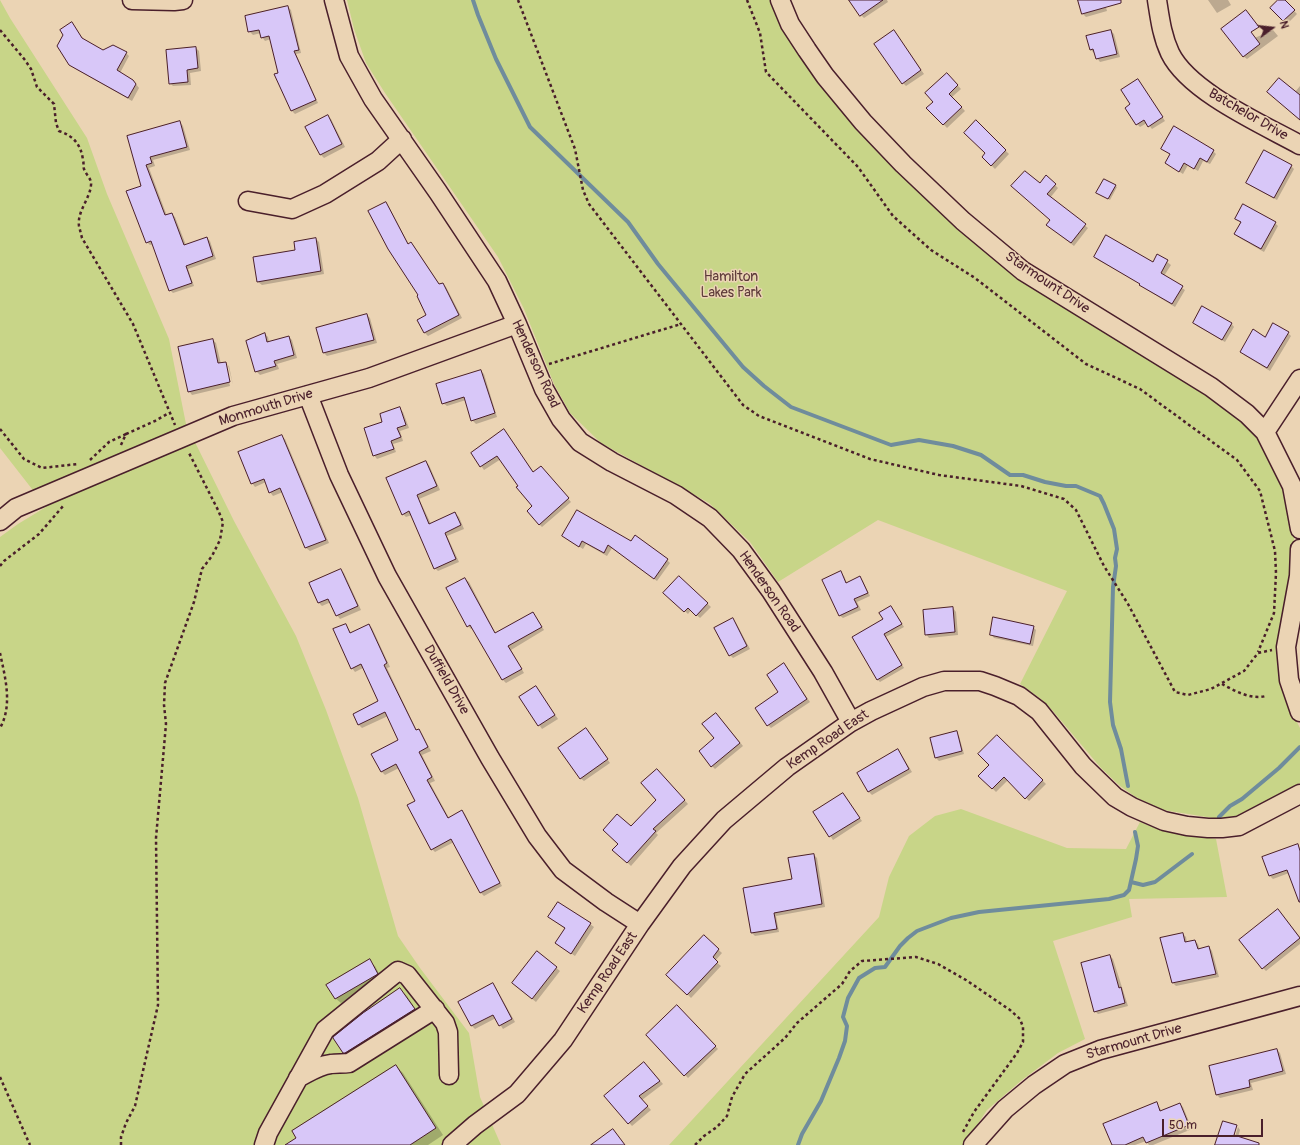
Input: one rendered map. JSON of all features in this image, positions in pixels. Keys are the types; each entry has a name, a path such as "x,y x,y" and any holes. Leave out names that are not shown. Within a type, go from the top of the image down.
{"street":[{"path":"132,0 183,0"},
{"name":"Henderson Road","path":"334,0 349,56 373,99 402,139 497,281 517,324 544,390 561,419 580,442 612,462 676,496 710,518 741,550 771,591 823,672 851,722"},
{"name":"Starmount Drive","path":"780,0 790,24 806,50 853,110 903,164 963,221 1023,271 1211,387 1247,414 1265,432 1292,486 1300,530"},
{"name":"Batchelor Drive","path":"1157,0 1161,29 1171,54 1188,77 1217,99 1300,145"},
{"path":"248,201 292,209 325,194 378,161 402,139"},
{"name":"Monmouth Drive","path":"0,521 16,508 233,416 369,378 517,324"},
{"path":"1265,432 1300,379"},
{"name":"Duffield Drive","path":"308,395 339,476 387,576 487,752 537,836 563,870 606,902 640,924"},
{"path":"1300,549 1299,576 1286,647 1289,680 1300,712"},
{"name":"Kemp Road East","path":"452,1145 475,1125 517,1094 563,1040 640,924 682,866 724,820 787,767 851,722 871,711 924,687 944,681 980,681 1019,696 1038,712 1083,766 1115,797 1132,807 1164,821 1187,826 1208,828 1240,826 1300,794"},
{"path":"264,1145 268,1133 325,1030 398,971 407,975 445,1023 448,1032 449,1075"},
{"name":"Starmount Drive","path":"966,1142 1034,1085 1065,1064 1100,1050 1300,996"},
{"path":"298,1078 317,1068 330,1064 342,1065 350,1063 434,1009"}],"path":[{"path":"518,0 575,149 583,190 589,204 743,405 759,416 870,459 939,475 1021,486 1064,499 1076,510 1104,566 1128,604 1175,692 1188,695 1211,690 1244,671 1258,653 1274,613 1276,573 1275,550 1260,491 1238,460 1140,389 1086,364 975,278 931,250 893,216 858,167 766,72 760,33 747,0"},
{"path":"0,30 26,60 38,87 54,104 56,124 59,131 67,134 75,140 80,148 84,169 92,183 91,191 80,214 79,225 82,238 133,324 169,413 218,510 222,522 220,540 212,556 202,569 194,602 165,683 164,705 166,724 156,838 158,1005 135,1106 121,1136 121,1145"},
{"path":"535,369 681,324"},
{"path":"126,434 156,421 169,413"},
{"path":"1258,653 1286,647"},
{"path":"0,653 7,700 3,722 0,728"},
{"path":"1221,684 1250,696 1260,698 1266,696"},
{"path":"695,1145 704,1136 717,1127 727,1116 732,1097 745,1074 785,1038 796,1023 842,984 850,971 857,964 862,961 916,957 938,964 966,980 1010,1010 1020,1019 1023,1027 1022,1042 1017,1053 974,1112 966,1142"},
{"path":"0,1076 30,1145"}],"green space":[{"path":"0,0 87,138 107,194 169,339 186,424 234,521 296,636 326,710 358,798 398,936 469,1033 480,1097 501,1145 0,1145 0,537 46,507 0,448"},
{"name":"Hamilton Lakes Park","path":"347,0 773,0 904,176 1241,419 1261,441 1286,490 1294,537 1292,574 1281,680 1285,699 1300,728 1300,783 1252,811 1232,818 1213,818 1163,810 1137,798 1120,786 1101,768 1041,699 1020,684 1067,591 878,520 778,582 750,542 709,503 601,443 570,413 554,384 524,309 498,257 366,63 354,29"},
{"path":"961,809 1067,848 1126,849 1140,822 1158,829 1216,839 1227,897 1129,899 1132,917 1053,941 1085,1039 1058,1053 1022,1080 987,1110 964,1145 669,1145 879,917 889,877 909,836 935,816"}],"building":[{"path":"849,0 883,0 860,16"},
{"path":"1078,0 1121,0 1121,3 1082,14"},
{"path":"1278,0 1285,0 1295,10 1283,21 1270,8"},
{"path":"288,6 299,50 294,51 316,100 291,111 274,74 278,73 269,36 261,38 259,30 248,32 245,16"},
{"path":"1246,10 1259,27 1251,32 1260,44 1243,57 1221,29"},
{"path":"72,22 82,38 103,50 113,45 127,52 117,70 133,80 136,84 128,98 69,65 57,46 63,35 60,30"},
{"path":"894,30 921,70 902,84 874,44"},
{"path":"1111,30 1117,54 1096,59 1093,49 1090,50 1086,36"},
{"path":"196,47 198,68 187,70 188,82 169,84 166,50"},
{"path":"947,73 958,85 949,94 962,107 943,125 926,108 933,102 925,93"},
{"path":"1279,78 1300,95 1300,120 1267,92"},
{"path":"1138,79 1163,117 1148,127 1144,120 1136,125 1125,108 1130,104 1121,90"},
{"path":"328,115 342,144 320,155 305,127"},
{"path":"976,120 1006,150 991,166 982,157 985,153 964,133"},
{"path":"180,121 187,147 150,157 152,163 146,165 165,215 172,213 184,245 207,237 213,256 186,266 192,283 169,291 151,241 146,243 126,191 141,186 127,136"},
{"path":"1174,126 1214,150 1207,162 1200,158 1194,169 1184,163 1179,172 1165,163 1170,154 1161,149"},
{"path":"1264,150 1292,165 1274,198 1246,183"},
{"path":"1025,171 1040,183 1046,175 1056,184 1047,194 1086,224 1071,243 1046,225 1050,220 1011,186"},
{"path":"1104,179 1116,185 1108,199 1096,193"},
{"path":"386,202 408,244 411,242 439,284 443,283 459,315 424,333 417,320 426,315 417,296 418,295 388,249 368,211"},
{"path":"1243,204 1276,222 1261,249 1234,234 1241,222 1235,219"},
{"path":"1106,235 1153,262 1157,254 1168,260 1161,273 1183,286 1172,304 1094,257"},
{"path":"316,238 321,271 257,282 253,257 295,250 294,242"},
{"path":"1202,306 1232,323 1222,340 1193,323"},
{"path":"367,314 374,340 323,353 316,328"},
{"path":"1273,323 1289,332 1267,368 1240,352 1253,329 1265,337"},
{"path":"265,333 267,342 289,336 294,355 274,361 276,366 255,372 246,341"},
{"path":"213,339 218,363 226,362 230,382 188,392 178,347"},
{"path":"481,370 495,413 471,421 464,397 442,404 436,384"},
{"path":"400,407 406,425 397,428 401,437 391,441 394,449 373,456 364,428 382,422 380,414"},
{"path":"504,429 533,472 541,466 569,498 539,525 527,511 532,506 516,487 518,486 497,456 480,467 471,453"},
{"path":"282,435 326,540 305,548 280,488 269,493 264,479 251,484 238,452"},
{"path":"426,461 437,486 417,495 429,524 455,512 461,525 445,533 456,559 434,569 409,511 402,515 386,478"},
{"path":"577,510 631,541 635,535 668,559 654,579 608,545 604,553 582,541 579,547 562,536"},
{"path":"341,569 358,606 336,616 328,599 318,603 309,583"},
{"path":"841,571 846,583 860,576 868,593 854,599 858,607 839,616 822,580"},
{"path":"679,576 708,603 696,616 688,608 684,612 663,593"},
{"path":"465,578 495,633 533,612 542,627 508,646 522,669 502,680 470,625 467,627 446,588"},
{"path":"891,606 902,624 884,634 902,665 877,680 852,637 883,619 879,613"},
{"path":"953,607 955,632 925,635 923,610"},
{"path":"993,617 1034,626 1030,644 990,635"},
{"path":"733,618 747,646 729,656 714,628"},
{"path":"346,624 350,633 369,624 387,663 384,665 416,730 419,729 428,747 419,752 432,777 427,780 448,818 462,810 500,883 480,893 451,839 431,850 407,805 415,801 396,764 381,772 371,754 398,740 385,712 358,725 353,714 378,701 361,664 351,669 333,629"},
{"path":"784,663 807,699 767,726 755,708 778,692 767,675"},
{"path":"536,686 555,715 538,726 519,697"},
{"path":"716,713 740,743 711,767 699,751 714,738 702,724"},
{"path":"586,728 608,759 580,779 558,748"},
{"path":"957,731 962,751 935,758 930,738"},
{"path":"997,735 1043,780 1025,799 1004,777 992,789 978,776 989,765 978,754"},
{"path":"898,749 909,769 868,792 857,773"},
{"path":"657,769 685,800 653,829 656,831 627,863 612,850 618,844 603,830 617,814 631,826 656,800 641,783"},
{"path":"843,793 860,818 829,837 813,812"},
{"path":"1298,844 1300,851 1300,902 1287,870 1269,876 1262,857"},
{"path":"814,854 822,904 774,913 777,929 751,933 743,888 792,879 788,858"},
{"path":"558,902 591,923 571,954 555,943 565,928 548,917"},
{"path":"1278,909 1300,938 1262,969 1239,940"},
{"path":"1183,933 1185,942 1195,940 1198,949 1209,946 1216,974 1172,983 1160,938"},
{"path":"704,935 719,949 713,957 718,962 687,995 666,975"},
{"path":"537,951 557,967 532,999 512,983"},
{"path":"1110,955 1119,988 1121,987 1125,1003 1094,1012 1081,963"},
{"path":"370,959 378,974 335,999 326,985"},
{"path":"493,983 512,1019 499,1026 493,1015 471,1026 458,1002"},
{"path":"400,988 415,1009 343,1053 333,1037 363,1013"},
{"path":"677,1005 716,1046 684,1076 646,1035"},
{"path":"1277,1049 1283,1071 1249,1080 1250,1087 1216,1095 1209,1066"},
{"path":"644,1062 660,1081 639,1096 648,1106 628,1124 604,1096"},
{"path":"396,1065 436,1128 410,1145 285,1145 296,1138 292,1131"},
{"path":"1157,1102 1160,1111 1180,1103 1189,1125 1146,1143 1143,1137 1125,1145 1112,1145 1103,1124"},
{"path":"1223,1121 1237,1125 1234,1135 1259,1143 1259,1145 1215,1145"},
{"path":"613,1129 625,1145 591,1145"}],"waterway":[{"path":"473,0 496,59 530,127 628,222 658,264 743,367 764,386 791,407 891,445 919,440 953,446 981,455 1010,475 1023,475 1045,482 1066,486 1076,486 1100,496 1114,529 1117,549 1113,587 1110,702 1113,725 1121,749 1128,786"},
{"path":"1219,817 1230,806 1242,799 1279,768 1300,747"},
{"path":"798,1145 802,1134 821,1101 839,1058 845,1041 847,1026 843,1017 848,998 859,978 875,968 885,967 900,946 917,931 951,918 979,912 1109,899 1124,895 1129,890 1136,859 1138,846 1135,832"},
{"path":"1131,882 1143,885 1155,882 1192,854"}]}
